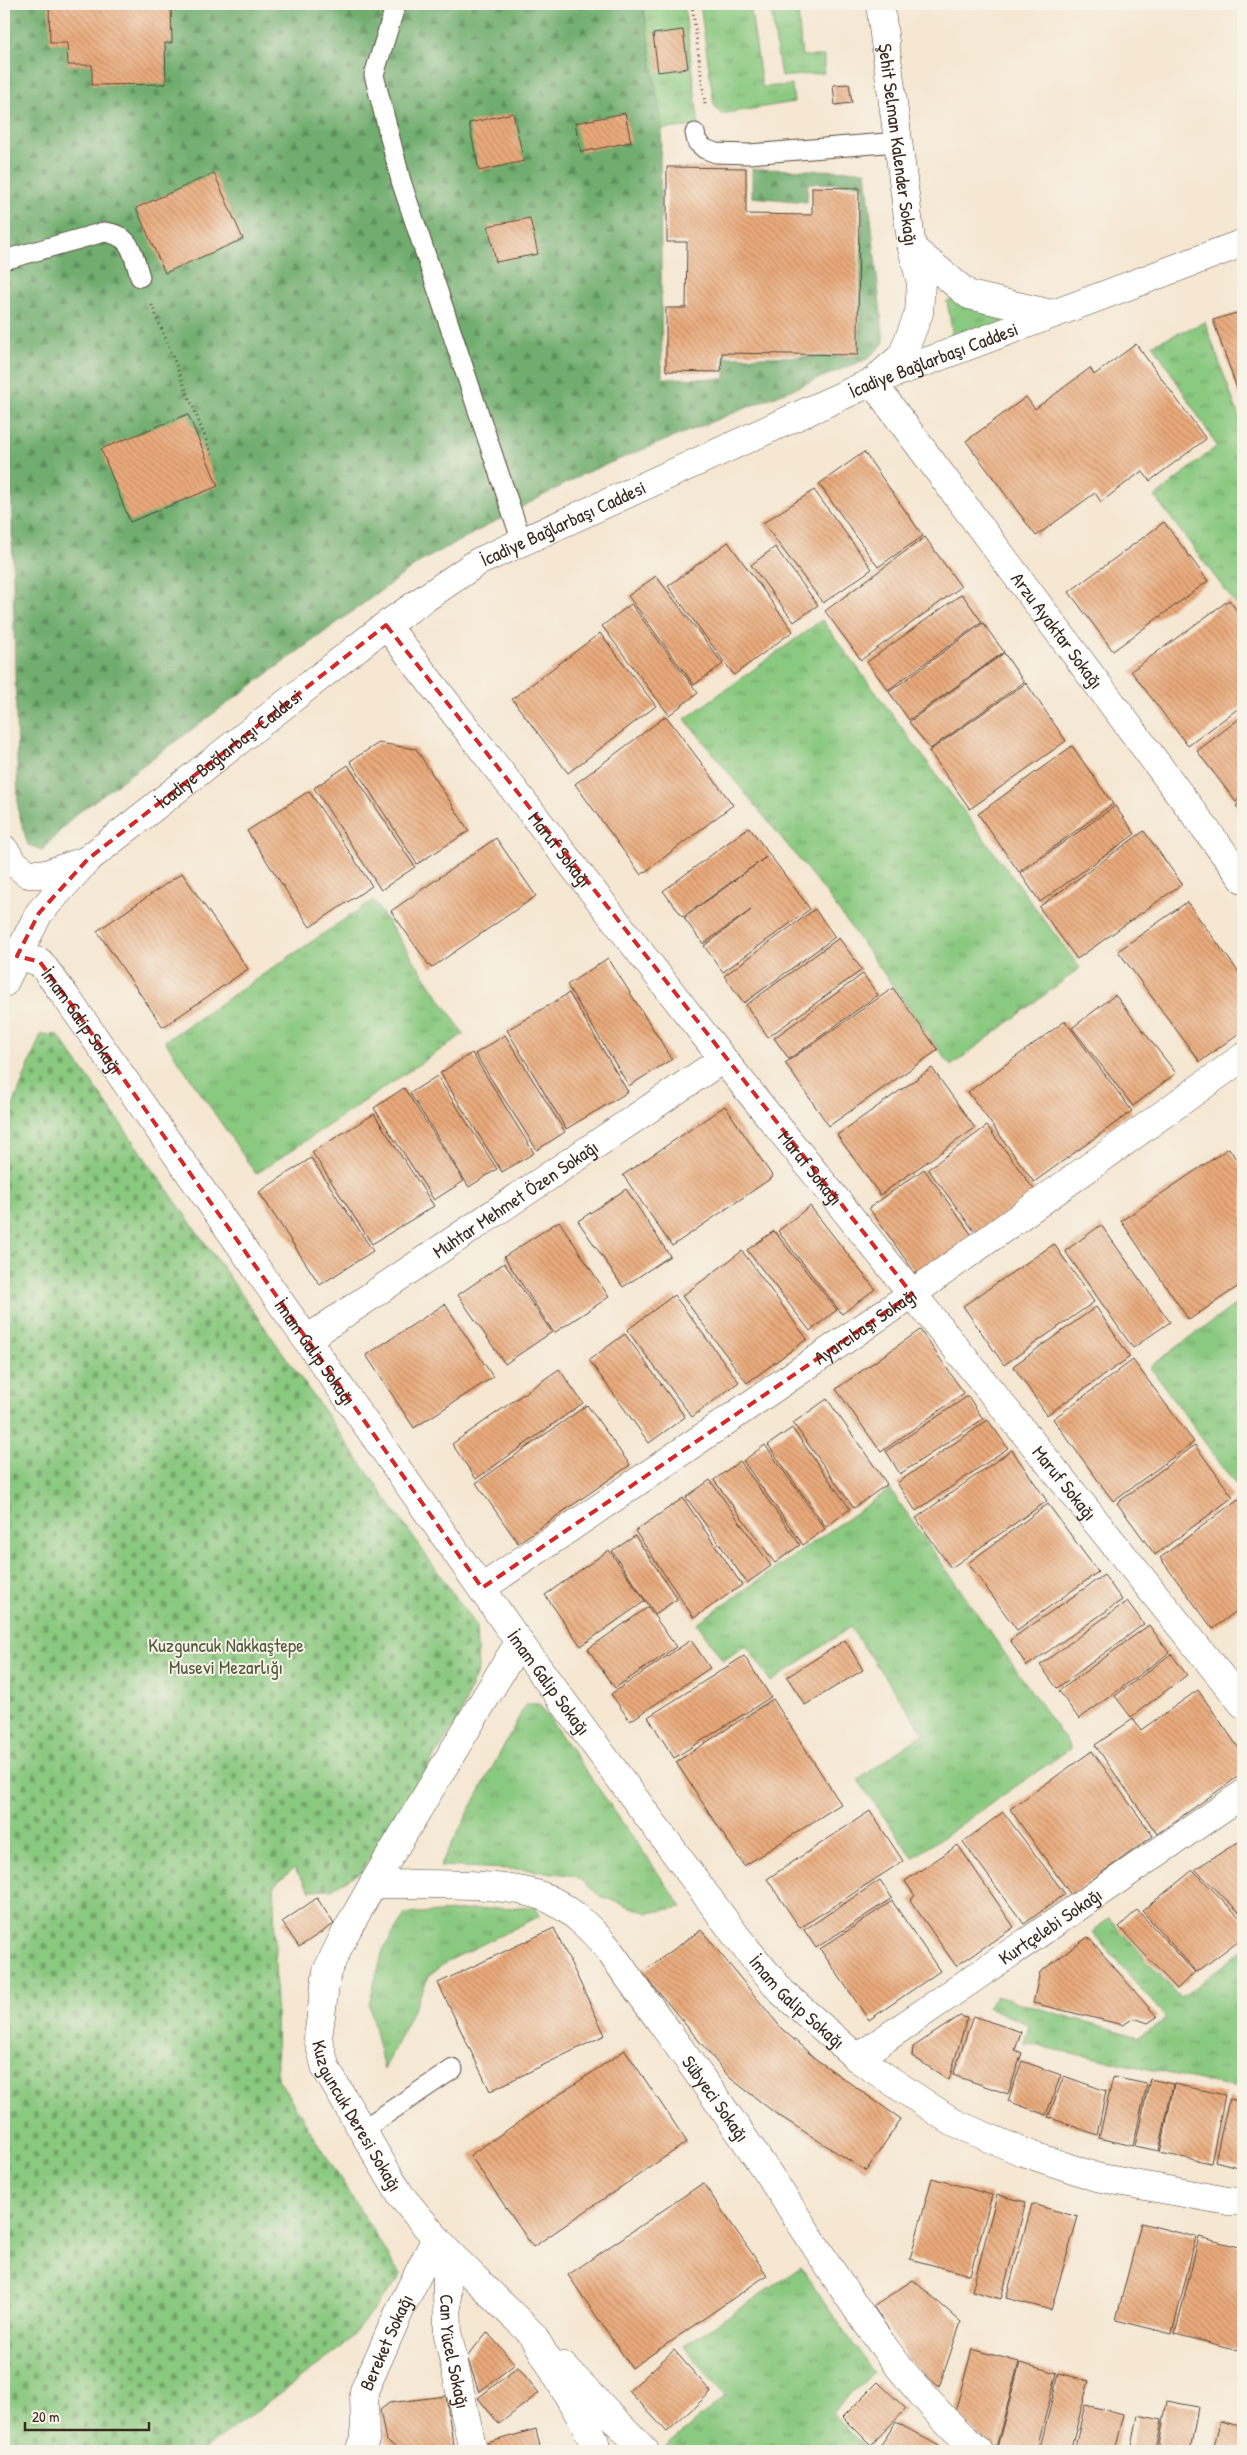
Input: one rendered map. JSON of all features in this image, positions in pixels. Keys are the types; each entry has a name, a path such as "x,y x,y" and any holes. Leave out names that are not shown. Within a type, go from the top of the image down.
{"street":[{"name":"Şehit Selman Kalender Sokağı","path":"880,4 912,248 969,294 1052,314"},
{"name":"İcadiye Bağlarbaşı Caddesi","path":"4,983 38,913 88,859 386,625 478,562 872,382 1243,243"},
{"path":"872,382 902,356 919,313 921,283 912,248"},
{"name":"Arzu Ayaktar Sokağı","path":"872,382 1243,879"},
{"name":"Maruf Sokağı","path":"386,625 723,1058 1243,1704"},
{"path":"4,849 13,862 28,874 46,874 88,859"},
{"name":"İmam Galip Sokağı","path":"17,956 40,962 519,1642 752,1956 782,1992 858,2058 954,2123 1022,2152 1096,2177 1228,2201 1243,2202"},
{"name":"Ayarcıbaşı Sokağı","path":"482,1588 912,1294 1243,1057"},
{"name":"Muhtar Mehmet Özen Sokağı","path":"307,1339 723,1058"},
{"name":"Kuzguncuk Deresi Sokağı","path":"519,1642 373,1884 327,1970 318,2038 326,2069 401,2196 441,2244 533,2335 595,2442 596,2451"},
{"name":"Kurtçelebi Sokağı","path":"858,2058 1243,1794"},
{"name":"Sübyeci Sokağı","path":"373,1884 511,1889 549,1899 581,1918 606,1946 741,2133 880,2342 931,2404 979,2451"},
{"name":"Bereket Sokağı","path":"360,2451 365,2440 364,2391 400,2310 441,2244"},
{"name":"Can Yücel Sokağı","path":"441,2244 448,2335 473,2451"},
{"path":"533,2335 645,2451"}],"lane":[{"path":"396,4 374,75 401,181 522,542"},
{"path":"695,133 697,142 705,149 721,153 750,154 898,142"},
{"path":"4,260 104,232 118,233 126,240 140,277"},
{"path":"362,2130 453,2069"}],"path":[{"path":"692,4 706,109"},
{"path":"140,277 213,457"}],"highlighted area":[{"path":"386,625 912,1294 482,1588 66,997 40,962 17,956 39,913 88,859"}],"green space":[{"path":"4,4 643,4 662,129 660,158 662,378 725,379 725,357 859,356 863,184 808,183 807,202 752,197 752,169 866,171 884,343 867,359 585,473 420,562 75,815 42,850 28,845 18,811 5,191"},
{"path":"643,4 684,4 699,126 662,129"},
{"path":"700,4 750,4 762,87 792,85 794,102 721,114 714,105"},
{"path":"770,4 797,4 802,56 824,56 824,73 781,77"},
{"path":"955,299 1014,326 947,349 952,331 947,301"},
{"path":"1205,322 1243,428 1243,614 1155,497 1217,446 1153,344"},
{"path":"822,620 1080,968 951,1066 823,889 685,719"},
{"path":"373,900 464,1034 256,1174 165,1041"},
{"name":"Kuzguncuk Nakkaştepe Musevi Mezarlığı","path":"41,1034 58,1035 476,1626 478,1670 458,1720 361,1872 331,1889 310,1890 294,1868 274,1885 277,2077 401,2276 344,2346 202,2451 4,2451 4,1129"},
{"path":"1243,1299 1243,1495 1150,1367"},
{"path":"890,1489 1071,1748 913,1858 858,1780 924,1733 850,1627 771,1682 746,1645 723,1661 697,1623"},
{"path":"526,1704 539,1704 682,1907 648,1913 600,1896 576,1876 531,1870 440,1866"},
{"path":"536,1906 540,1916 448,1961 430,1974 384,2070 369,2004 383,1950 405,1914"},
{"path":"1109,1918 1181,1998 1243,1950 1243,2089 1024,2043 1029,2025 987,2007 996,1996 1139,2037 1167,2019 1092,1932"},
{"path":"801,2267 873,2373 832,2412 866,2448 864,2451 669,2451 666,2447 725,2396 684,2346"}],"building":[{"path":"49,4 171,4 172,43 165,43 166,84 92,85 92,65 68,65 67,43 50,43"},
{"path":"683,30 688,68 658,72 653,34"},
{"path":"849,84 852,103 835,105 833,85"},
{"path":"513,113 524,161 479,171 469,123"},
{"path":"625,113 631,142 581,152 575,123"},
{"path":"667,167 746,168 746,214 812,215 812,187 859,188 858,355 722,353 721,372 666,371 666,308 686,308 687,242 667,242"},
{"path":"214,173 243,239 165,273 136,208"},
{"path":"530,218 538,254 496,262 488,226"},
{"path":"1243,311 1243,406 1213,320"},
{"path":"1136,344 1206,439 1150,481 1142,471 1101,502 1095,493 1036,536 966,441 1026,397 1035,409 1090,368 1094,375"},
{"path":"188,414 218,486 130,522 101,449"},
{"path":"864,452 923,536 878,567 819,484"},
{"path":"814,490 872,569 823,603 763,523"},
{"path":"1164,522 1208,581 1113,651 1069,592"},
{"path":"925,537 961,587 861,660 825,611"},
{"path":"728,542 793,631 734,675 668,586"},
{"path":"775,547 818,605 794,622 751,565"},
{"path":"656,576 723,664 694,685 628,596"},
{"path":"962,594 982,622 888,690 867,662"},
{"path":"1229,600 1243,619 1243,705 1188,746 1131,671"},
{"path":"631,604 698,693 669,715 602,626"},
{"path":"983,623 1004,652 909,720 889,692"},
{"path":"600,633 656,706 568,773 512,699"},
{"path":"1004,653 1024,682 930,749 909,722"},
{"path":"1026,683 1066,741 970,809 929,751"},
{"path":"666,716 733,805 641,875 575,784"},
{"path":"1243,716 1243,796 1236,802 1197,751"},
{"path":"379,743 416,749 469,831 417,864 350,761"},
{"path":"1072,746 1113,804 1019,872 978,814"},
{"path":"348,765 415,867 381,890 314,788"},
{"path":"309,791 372,886 310,927 247,831"},
{"path":"1243,800 1243,815 1236,806"},
{"path":"1115,806 1135,834 1040,902 1020,873"},
{"path":"749,827 810,909 723,972 704,946 751,910 703,944 684,918 766,857 683,917 663,891"},
{"path":"1144,831 1182,884 1077,959 1039,907"},
{"path":"496,838 536,896 431,968 391,911"},
{"path":"182,873 248,969 163,1027 97,931"},
{"path":"1187,902 1243,978 1243,1030 1200,1062 1118,951"},
{"path":"815,909 835,937 744,1003 724,976"},
{"path":"839,938 862,970 768,1037 746,1005"},
{"path":"608,958 672,1059 629,1086 567,985"},
{"path":"863,974 878,995 789,1059 774,1038"},
{"path":"893,988 938,1050 829,1126 785,1063"},
{"path":"569,993 628,1092 566,1129 507,1030"},
{"path":"1115,995 1176,1073 1133,1106 1072,1028"},
{"path":"1065,1021 1132,1111 1034,1182 968,1092"},
{"path":"505,1035 565,1132 537,1150 475,1054"},
{"path":"472,1053 534,1153 502,1172 440,1073"},
{"path":"932,1068 975,1128 880,1195 837,1135"},
{"path":"437,1076 497,1169 469,1187 410,1093"},
{"path":"404,1088 464,1181 434,1200 374,1108"},
{"path":"725,1106 773,1177 672,1246 623,1175"},
{"path":"374,1114 434,1206 372,1244 312,1152"},
{"path":"987,1126 1035,1191 977,1235 928,1169"},
{"path":"1229,1148 1243,1170 1243,1283 1189,1320 1121,1221"},
{"path":"311,1158 373,1251 320,1285 259,1192"},
{"path":"924,1169 974,1238 918,1277 869,1208"},
{"path":"626,1189 670,1256 623,1287 578,1221"},
{"path":"810,1206 875,1289 842,1314 778,1231"},
{"path":"559,1221 609,1297 554,1333 504,1257"},
{"path":"1101,1225 1170,1322 1133,1348 1065,1251"},
{"path":"774,1231 837,1310 810,1331 747,1250"},
{"path":"1054,1244 1094,1302 1004,1365 963,1306"},
{"path":"742,1251 807,1339 747,1383 682,1296"},
{"path":"504,1263 552,1332 505,1364 458,1295"},
{"path":"674,1295 739,1382 692,1417 627,1330"},
{"path":"445,1304 493,1377 414,1428 366,1355"},
{"path":"1096,1307 1130,1357 1047,1415 1013,1366"},
{"path":"920,1330 964,1393 881,1452 836,1389"},
{"path":"625,1334 685,1417 649,1443 589,1360"},
{"path":"1133,1360 1194,1442 1113,1501 1053,1419"},
{"path":"559,1369 583,1403 476,1479 452,1444"},
{"path":"968,1396 983,1419 900,1474 886,1451"},
{"path":"827,1399 887,1484 854,1508 793,1423"},
{"path":"587,1405 630,1465 518,1543 476,1483"},
{"path":"988,1420 1008,1448 916,1511 897,1483"},
{"path":"792,1428 850,1509 826,1527 768,1445"},
{"path":"765,1445 825,1529 803,1545 743,1461"},
{"path":"1195,1445 1233,1497 1155,1555 1117,1503"},
{"path":"1012,1450 1047,1501 951,1568 916,1518"},
{"path":"740,1461 800,1545 775,1563 714,1480"},
{"path":"710,1480 771,1566 747,1583 686,1497"},
{"path":"683,1498 742,1585 694,1618 635,1531"},
{"path":"1238,1499 1243,1506 1243,1606 1213,1629 1160,1558"},
{"path":"1048,1504 1098,1572 1017,1630 968,1563"},
{"path":"635,1536 677,1599 655,1614 612,1551"},
{"path":"609,1550 645,1601 581,1646 545,1595"},
{"path":"1104,1575 1122,1600 1027,1666 1010,1640"},
{"path":"1127,1601 1144,1624 1057,1688 1040,1665"},
{"path":"648,1607 676,1647 615,1688 588,1649"},
{"path":"1149,1625 1169,1653 1079,1719 1059,1691"},
{"path":"691,1640 710,1668 630,1721 611,1694"},
{"path":"845,1640 863,1670 805,1705 787,1677"},
{"path":"1171,1654 1187,1675 1131,1717 1115,1696"},
{"path":"744,1656 771,1697 674,1758 648,1717"},
{"path":"1198,1690 1243,1754 1243,1773 1157,1834 1095,1745 1133,1719 1141,1730"},
{"path":"773,1699 841,1804 744,1866 676,1762"},
{"path":"1092,1751 1153,1836 1071,1895 1010,1809"},
{"path":"870,1811 903,1861 800,1928 767,1879"},
{"path":"1003,1812 1065,1894 1024,1924 963,1842"},
{"path":"1243,1839 1243,1916 1195,1869"},
{"path":"958,1845 1014,1927 956,1966 910,1900 915,1896 905,1881"},
{"path":"1193,1870 1243,1921 1243,1937 1197,1972 1142,1911"},
{"path":"880,1880 892,1898 816,1948 804,1930"},
{"path":"317,1898 334,1924 299,1947 282,1922"},
{"path":"892,1901 940,1971 869,2020 820,1949"},
{"path":"1137,1910 1195,1972 1177,1989 1119,1927"},
{"path":"554,1928 605,2035 490,2091 438,1983"},
{"path":"701,1930 782,2029 817,2060 901,2119 866,2171 775,2113 729,2077 642,1972"},
{"path":"1088,1937 1157,2017 1148,2023 1134,2018 1123,2025 1033,2003 1040,1972"},
{"path":"960,2016 967,2018 949,2080 912,2056 913,2047"},
{"path":"973,2016 1021,2032 1015,2050 1022,2053 1008,2094 953,2075"},
{"path":"625,2050 687,2142 533,2247 470,2155"},
{"path":"1022,2061 1061,2075 1046,2115 1008,2101"},
{"path":"1064,2076 1106,2091 1097,2135 1048,2117"},
{"path":"1113,2077 1147,2084 1133,2146 1099,2138"},
{"path":"1150,2079 1173,2084 1159,2151 1135,2146"},
{"path":"1174,2084 1225,2095 1211,2163 1160,2153"},
{"path":"1229,2099 1243,2102 1243,2157 1241,2168 1215,2161"},
{"path":"932,2178 992,2195 970,2275 910,2259"},
{"path":"703,2183 767,2275 632,2368 568,2275"},
{"path":"997,2195 1026,2202 1001,2299 972,2291"},
{"path":"1032,2204 1078,2217 1051,2310 1006,2298"},
{"path":"1141,2223 1196,2237 1172,2334 1116,2320"},
{"path":"1199,2237 1243,2248 1243,2331 1238,2350 1175,2334"},
{"path":"913,2280 961,2322 939,2387 909,2360 873,2306"},
{"path":"487,2332 515,2364 479,2392 467,2357"},
{"path":"972,2349 1019,2362 995,2451 955,2412"},
{"path":"674,2350 711,2392 667,2432 629,2391"},
{"path":"1020,2363 1057,2373 1036,2451 996,2451"},
{"path":"518,2367 539,2393 499,2424 478,2398"},
{"path":"1059,2373 1089,2381 1070,2451 1039,2451"},
{"path":"878,2382 906,2409 871,2445 843,2417"},
{"path":"446,2396 454,2451 397,2451 396,2447 386,2441 380,2410 389,2403"},
{"path":"1167,2401 1198,2407 1190,2451 1158,2451"},
{"path":"1085,2405 1124,2414 1115,2451 1074,2451"},
{"path":"1138,2415 1162,2420 1156,2451 1131,2451"},
{"path":"1220,2421 1243,2427 1243,2451 1213,2451"},
{"path":"896,2422 939,2446 936,2451 877,2451"},
{"path":"536,2429 541,2451 489,2451 487,2443"}]}
